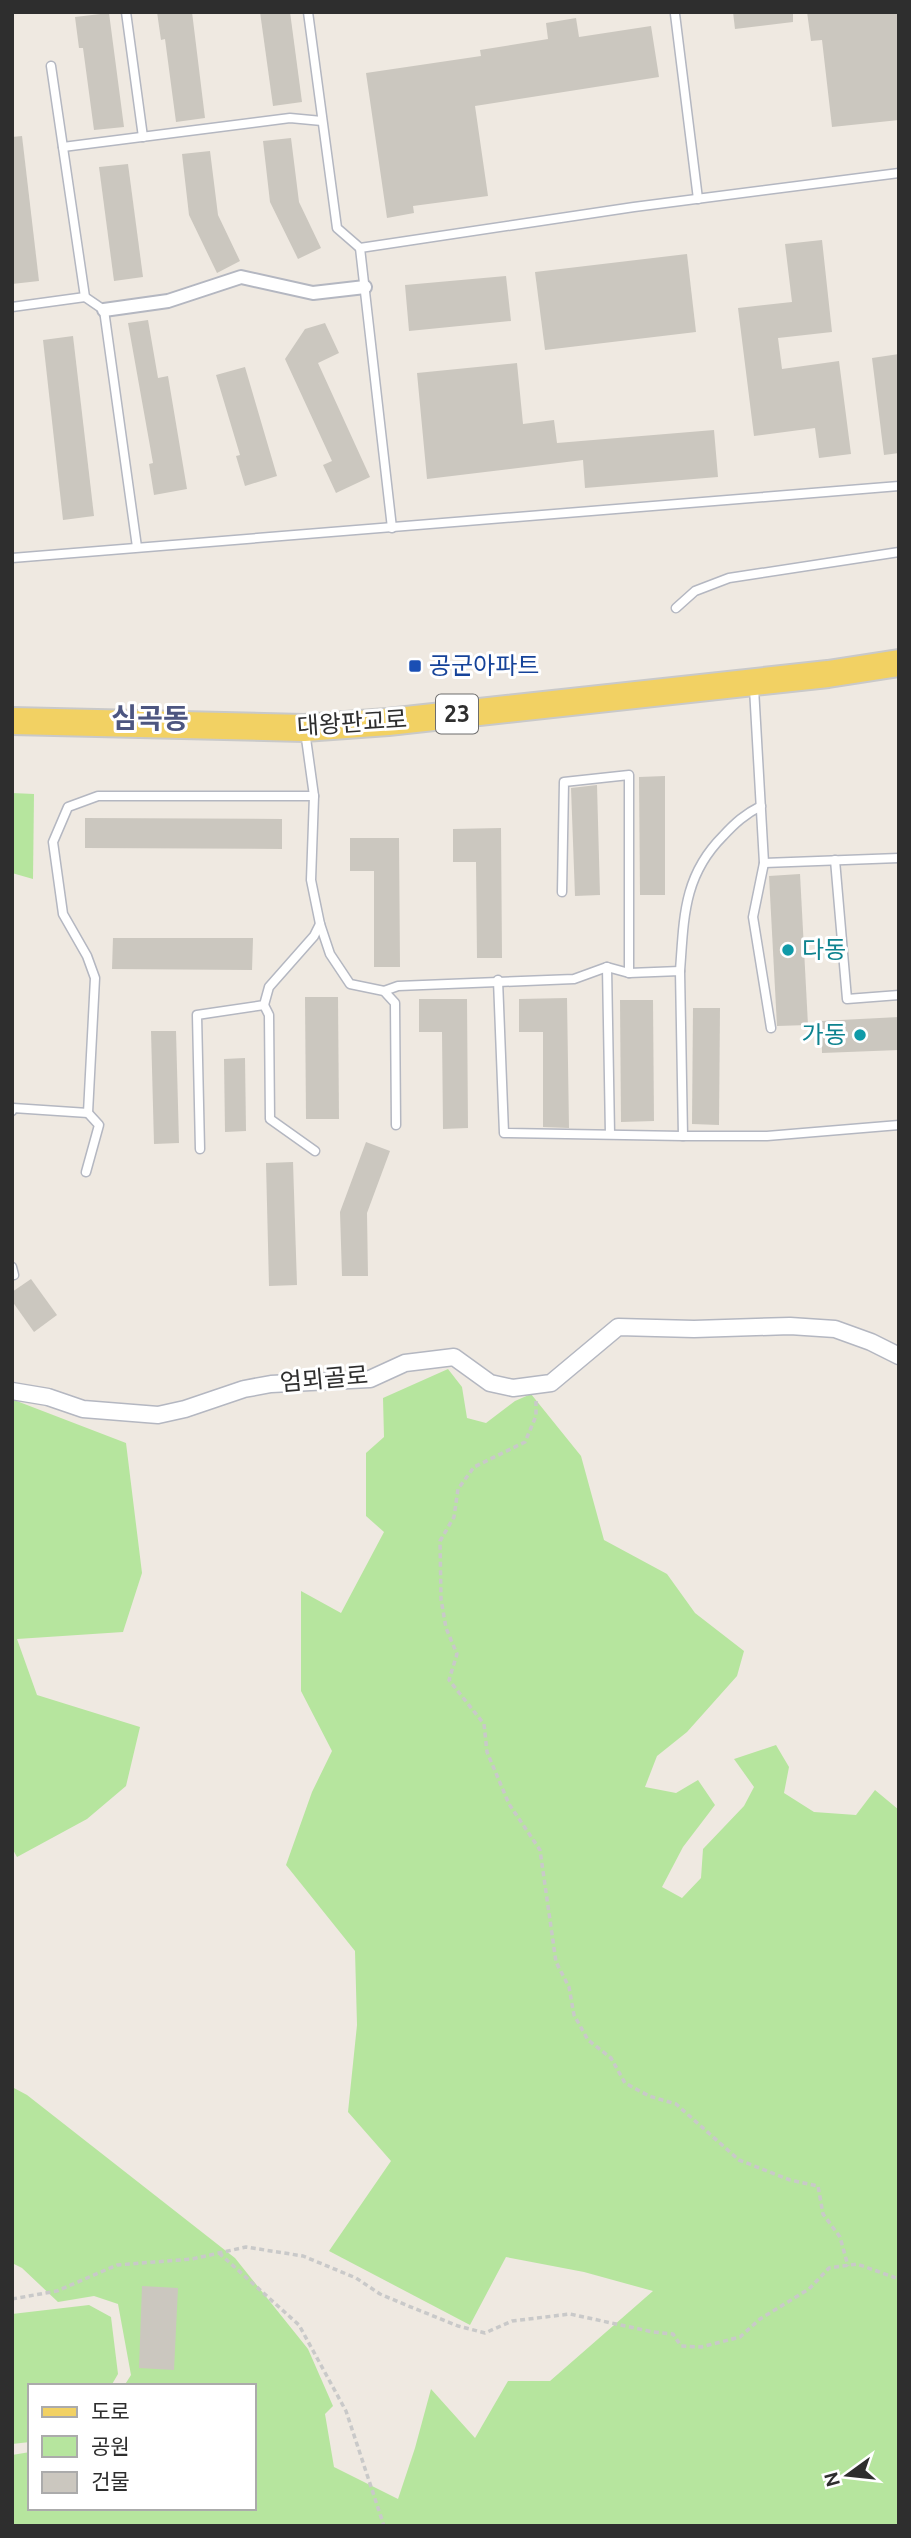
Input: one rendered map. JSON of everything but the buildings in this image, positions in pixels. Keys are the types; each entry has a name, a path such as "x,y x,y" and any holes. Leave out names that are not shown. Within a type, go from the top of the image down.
{"main road":[{"name":"대왕판교로","path":"12,721 304,729 828,674 899,663"}],"street":[{"path":"104,310 168,301 241,277 313,293 365,287"},
{"name":"엄뫼골로","path":"12,1391 48,1397 83,1409 158,1415 244,1389 271,1384 370,1379 405,1363 454,1357 490,1383 513,1388 551,1384 618,1327 694,1329 790,1326 835,1329 899,1356"}],"lane":[{"path":"126,12 143,137"},
{"path":"308,12 337,228 360,248 393,528"},
{"path":"675,14 698,199"},
{"path":"51,66 85,297"},
{"path":"63,147 290,118 323,121"},
{"path":"360,248 899,173"},
{"path":"12,307 85,297 104,310 137,547"},
{"path":"12,558 899,486"},
{"path":"676,608 695,592 729,578 899,552"},
{"path":"754,681 764,863 753,918 772,1028"},
{"path":"304,729 314,796 311,880 320,924 330,954 350,984 384,991 398,986 575,979 607,967 629,973 680,971"},
{"path":"562,892 564,782 629,775 629,973"},
{"path":"88,1113 95,978 87,956 63,914 53,842 68,807 97,796 314,796"},
{"path":"683,1136 680,971 687,894 696,869 712,846 745,814 761,806"},
{"path":"764,863 899,858"},
{"path":"835,860 847,999 899,995"},
{"path":"315,1151 270,1119 269,1015 264,1005 268,987 314,936 320,924"},
{"path":"607,967 610,1134"},
{"path":"498,980 504,1133 767,1136 899,1125"},
{"path":"384,991 394,1003 396,1125"},
{"path":"200,1149 197,1016 264,1005"},
{"path":"12,1111 13,1108 88,1113 99,1125 86,1172"}],"path":[{"path":"536,1385 536,1416 525,1442 474,1466 458,1489 454,1517 440,1541 441,1600 446,1628 457,1654 449,1680 484,1724 487,1752 505,1796 541,1850 542,1878 550,1905 556,1962 569,1987 574,2015 588,2040 611,2058 625,2083 649,2096 676,2104 738,2160 790,2180 818,2186 823,2214 840,2237 848,2266"},
{"path":"12,2299 57,2291 117,2265 192,2259 246,2247 303,2256 356,2278 380,2294 406,2305 458,2326 485,2333 512,2321 570,2314 673,2334 681,2346 701,2347 740,2337 760,2319 810,2289 829,2268 857,2264 899,2279"},
{"path":"219,2253 299,2325 346,2411 383,2526"}],"green space":[{"path":"12,793 34,794 33,879 12,873"},
{"path":"448,1369 462,1387 467,1418 486,1423 515,1401 531,1394 581,1456 604,1540 667,1574 695,1613 744,1651 737,1676 687,1732 657,1756 645,1787 676,1793 698,1780 715,1805 683,1847 662,1887 682,1898 701,1878 703,1849 744,1806 754,1787 734,1759 776,1745 789,1767 784,1793 814,1812 856,1815 875,1790 899,1810 899,2526 12,2526 12,2455 28,2452 28,2510 256,2510 256,2384 125,2384 131,2375 118,2304 94,2296 58,2302 22,2268 12,2263 12,2087 27,2095 235,2258 308,2349 333,2406 325,2414 334,2467 398,2499 431,2389 475,2438 508,2381 550,2381 653,2291 584,2272 506,2257 470,2325 329,2251 391,2161 348,2112 357,2025 355,1951 286,1865 312,1792 332,1751 301,1691 301,1591 341,1613 384,1532 366,1516 366,1453 384,1437 383,1398"},
{"path":"14,1400 126,1443 142,1573 123,1632 17,1639 37,1695 140,1727 126,1786 87,1819 17,1857 12,1848"},
{"path":"89,2305 111,2317 118,2374 112,2384 28,2384 28,2442 12,2444 12,2314"}],"place":[{"name":"공군아파트","path":"415,666"},
{"name":"다동","path":"788,950"},
{"name":"가동","path":"860,1035"}],"district":[{"name":"심곡동","path":"150,718"}]}
